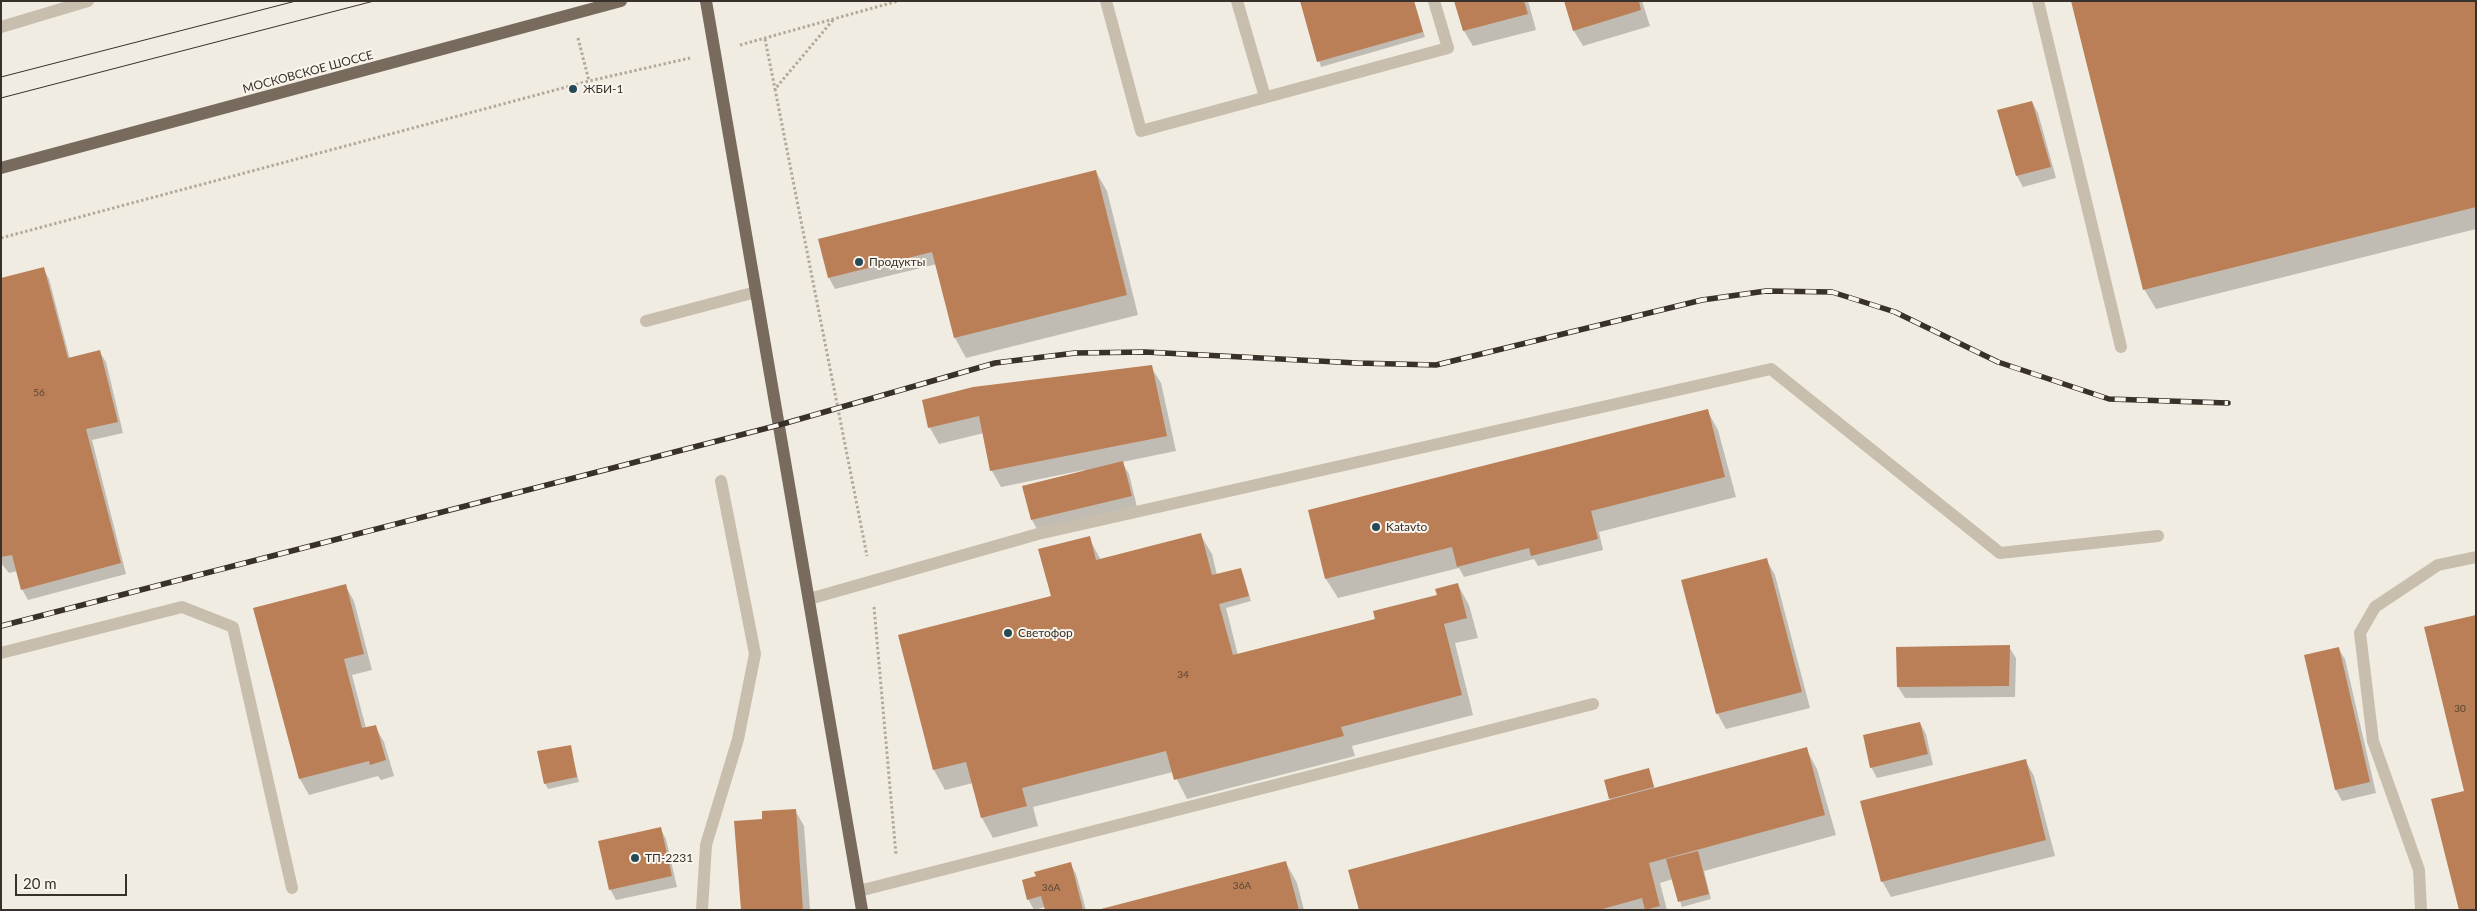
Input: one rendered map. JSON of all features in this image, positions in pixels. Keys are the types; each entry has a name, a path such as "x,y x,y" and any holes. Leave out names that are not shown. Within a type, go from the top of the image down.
{"main road":[{"name":"МОСКОВСКОЕ ШОССЕ","path":"1,168 621,1"},
{"path":"706,1 862,910"}],"lane":[{"path":"1,27 88,1"},
{"path":"1106,1 1141,131 1448,48 1434,1"},
{"path":"1237,1 1265,97"},
{"path":"2038,1 2122,347"},
{"path":"646,321 756,292"},
{"path":"809,599 1038,534 1771,369 2000,553 2158,536"},
{"path":"702,910 706,846 738,739 755,654 721,481"},
{"path":"2421,910 2419,870 2373,741 2360,633 2375,607 2438,565 2476,557"},
{"path":"1,653 182,607 234,626 292,888"},
{"path":"859,891 1593,704"}],"path":[{"path":"1,238 580,84 715,52 898,1"},
{"path":"775,90 834,19"},
{"path":"765,38 872,581 898,881"}],"building":[{"path":"1300,1 1414,1 1423,32 1317,62"},
{"path":"1454,1 1524,1 1528,14 1463,31"},
{"path":"1564,1 1639,1 1641,10 1573,31"},
{"path":"2071,1 2476,1 2476,207 2143,290"},
{"path":"2032,101 2051,167 2016,176 1997,110"},
{"path":"1096,170 1127,295 954,338 932,252 828,278 818,239"},
{"path":"44,267 68,358 100,350 118,422 86,429 121,563 21,590 12,555 1,557 1,278"},
{"path":"1152,365 1167,436 990,471 979,416 928,428 922,400 973,387"},
{"path":"1708,409 1725,477 1591,511 1598,539 1531,556 1529,548 1457,567 1452,547 1325,579 1308,510"},
{"path":"1123,461 1132,496 1031,520 1022,486"},
{"path":"1201,533 1212,575 1241,568 1249,596 1219,604 1233,655 1375,619 1373,611 1437,595 1435,589 1458,583 1467,618 1444,624 1462,695 1341,727 1344,736 1174,780 1166,751 1022,788 1027,806 981,818 966,762 933,770 898,635 1051,596 1038,549 1090,536 1096,560"},
{"path":"1767,558 1802,692 1716,714 1681,580"},
{"path":"346,584 364,654 344,659 362,728 376,725 386,760 370,765 369,761 299,779 253,608"},
{"path":"2476,615 2476,910 2459,910 2431,799 2464,791 2424,627"},
{"path":"2010,645 2009,686 1897,687 1896,647"},
{"path":"2339,647 2370,782 2335,790 2304,655"},
{"path":"1920,722 1928,754 1870,768 1863,735"},
{"path":"571,745 577,777 544,784 537,751"},
{"path":"1807,747 1825,815 1649,863 1660,906 1645,910 1642,898 1599,910 1359,910 1348,870"},
{"path":"2026,759 2046,840 1881,882 1860,801"},
{"path":"1649,768 1654,787 1609,799 1604,780"},
{"path":"796,809 803,910 741,910 734,821 762,819 762,811"},
{"name":"ТП-2231","path":"661,827 672,876 609,890 598,841"},
{"path":"1698,851 1709,894 1678,902 1666,859"},
{"path":"1286,861 1299,910 1101,910 1101,909"},
{"path":"1071,862 1083,910 1045,910 1041,896 1027,900 1022,880 1036,876 1034,872"}],"tram line":[{"path":"1,77 296,1"},
{"path":"1,98 374,1"}],"railway":[{"path":"1,626 779,425 995,363 1075,353 1145,352 1357,363 1436,365 1702,300 1766,291 1832,292 1895,312 1998,362 2109,399 2228,403"}],"place":[{"name":"ЖБИ-1","path":"573,89"},
{"name":"Продукты","path":"859,262"},
{"name":"Katavto","path":"1376,527"},
{"name":"Светофор","path":"1008,633"},
{"name":"ТП-2231","path":"635,858"}]}
